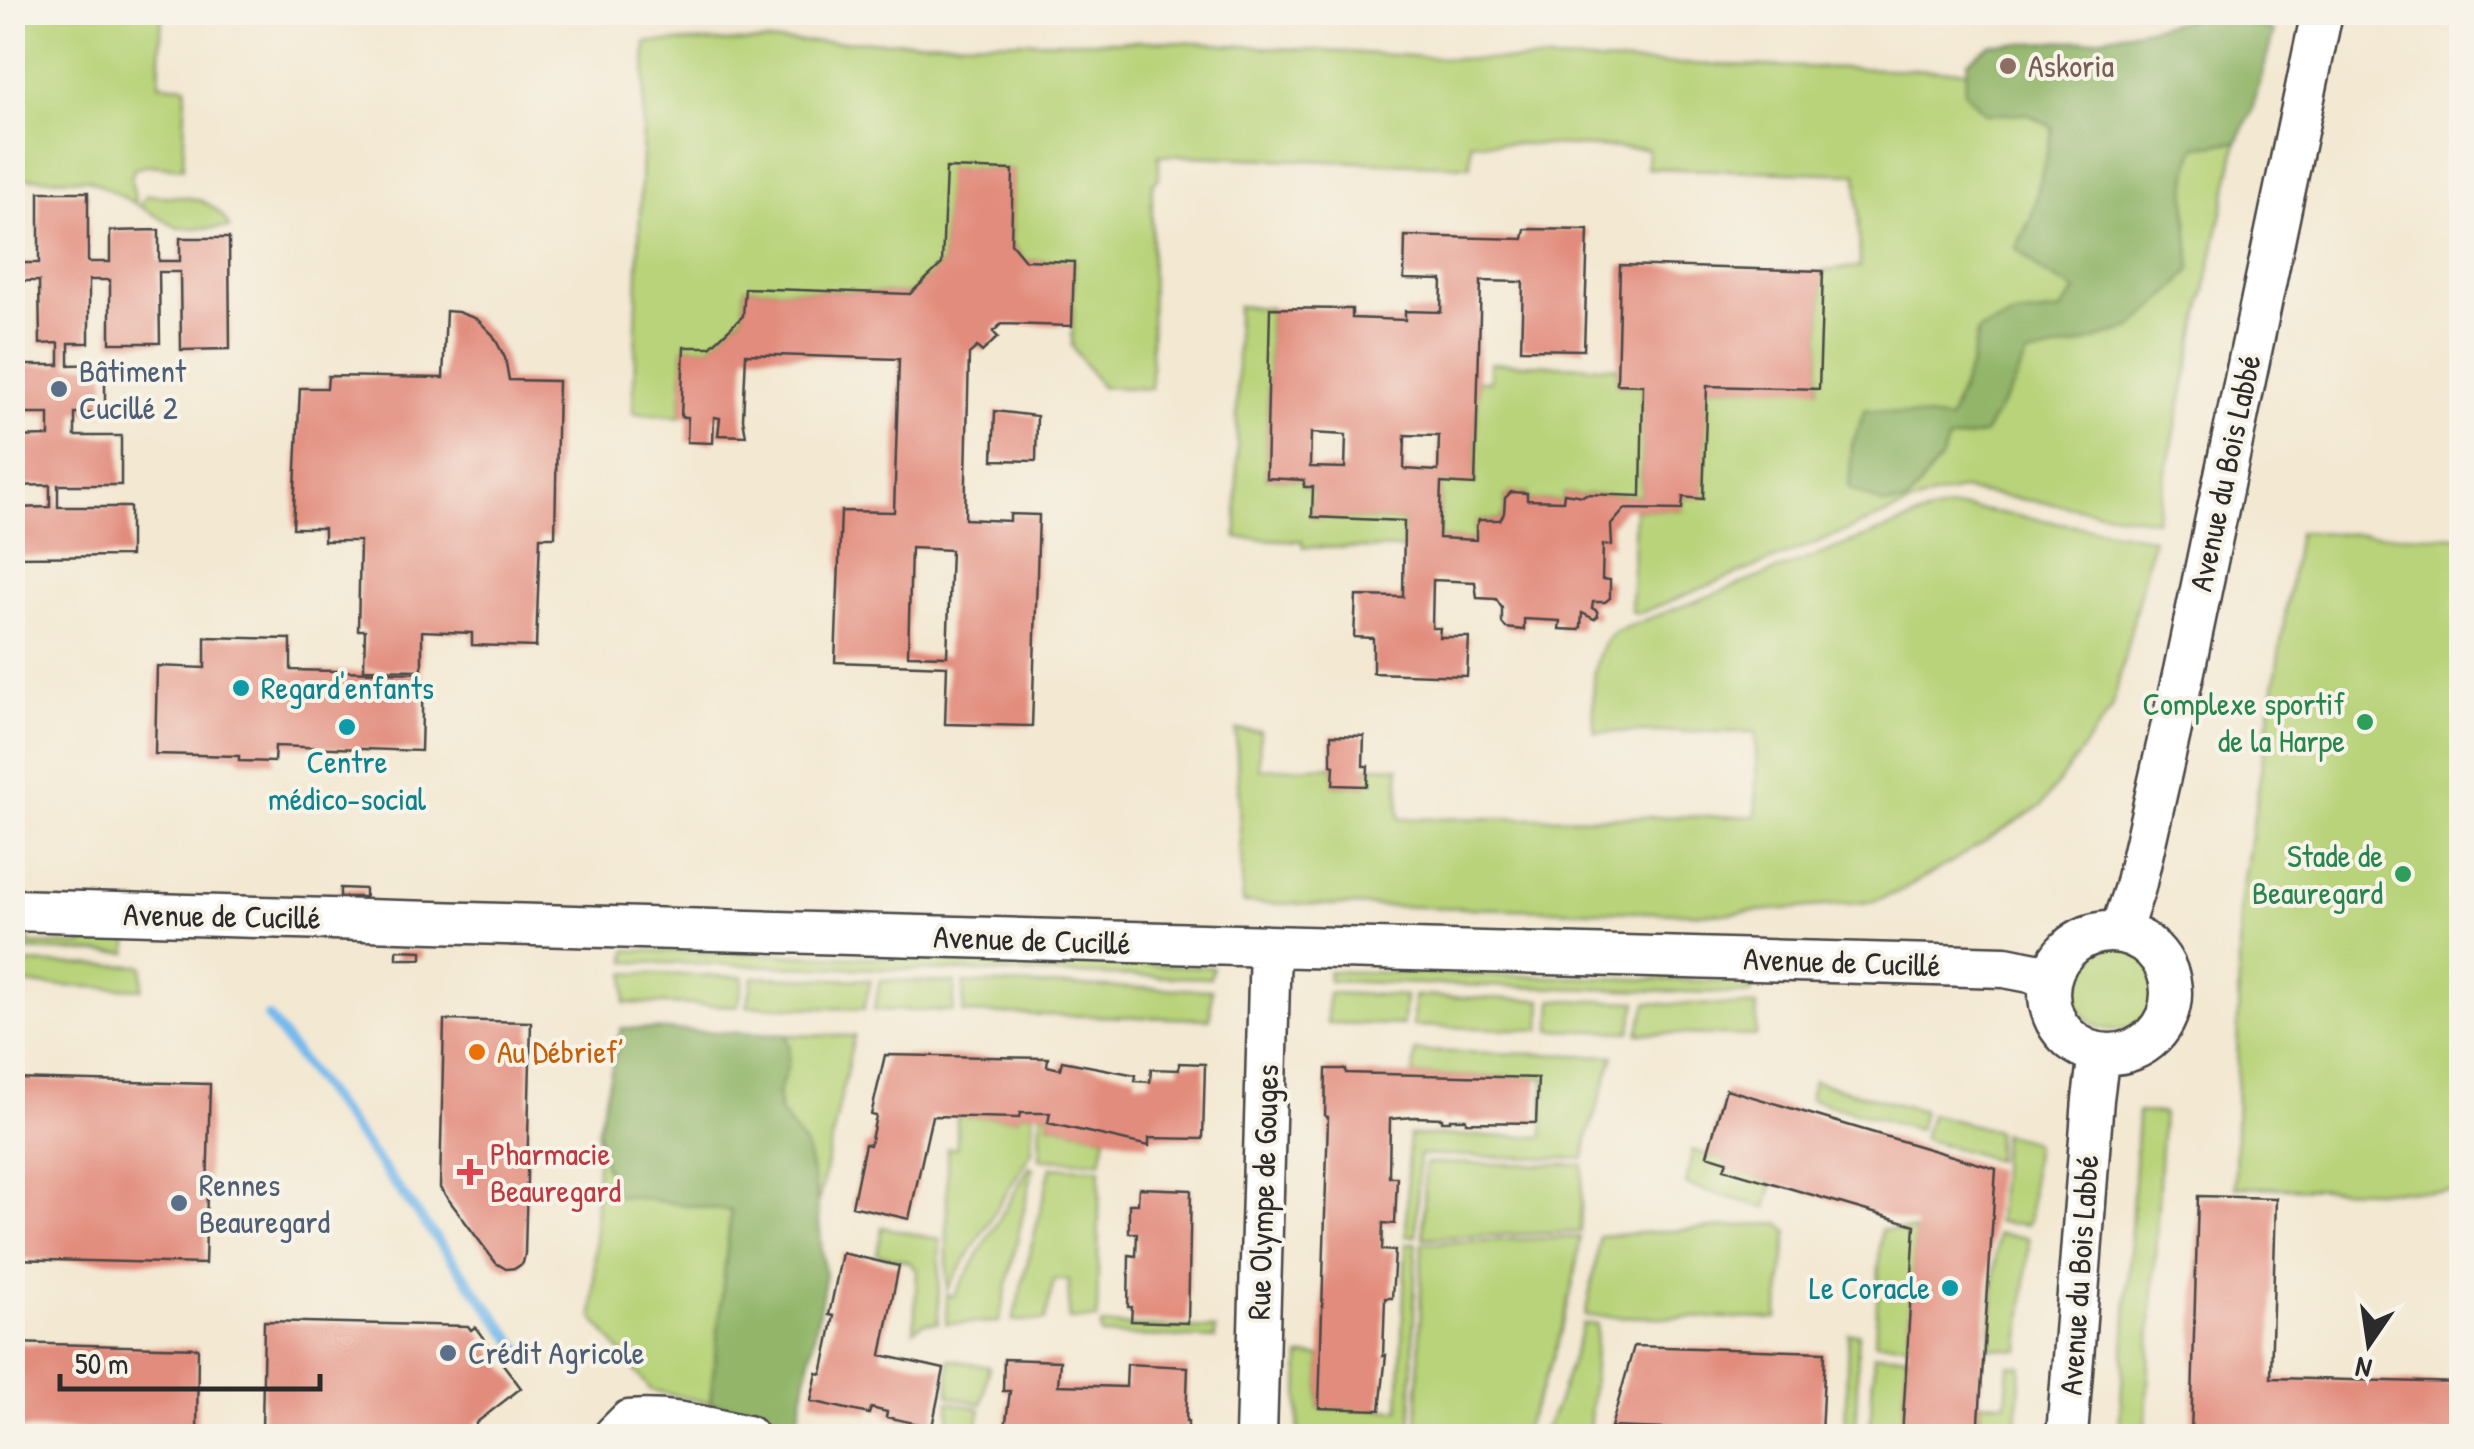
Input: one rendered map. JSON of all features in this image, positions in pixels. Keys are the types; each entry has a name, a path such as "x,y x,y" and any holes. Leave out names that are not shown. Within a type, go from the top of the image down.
{"street":[{"name":"Avenue du Bois Labbé","path":"2120,932 2135,887 2167,750 2322,12"},
{"name":"Avenue de Cucillé","path":"12,910 2005,967 2051,976"},
{"path":"2120,932 2138,938 2165,965 2171,1003 2165,1021 2153,1037 2118,1054 2099,1053 2077,1044 2060,1028 2048,994 2051,976 2058,960 2085,936 2120,932"},
{"name":"Rue Olympe de Gouges","path":"1256,1436 1270,948"},
{"name":"Avenue du Bois Labbé","path":"2067,1436 2099,1053"},
{"path":"614,1436 629,1420 684,1422 746,1436"}],"green space":[{"path":"13,12 162,13 159,84 186,86 183,168 148,165 134,169 131,179 136,204 88,179 13,178"},
{"path":"2204,12 2229,13 2274,32 2251,114 2237,142 2197,146 2191,158 2186,206 2191,270 2132,328 2027,356 1984,434 1948,441 1940,459 1907,503 1884,505 1849,488 1852,445 1865,409 1949,420 1970,367 1978,331 2015,316 2060,311 2076,291 2042,272 2016,248 2031,218 2053,128 2027,114 1986,114 1964,92 1968,61 1991,45 2090,40 2191,19"},
{"path":"1160,41 1461,59 2063,73 2240,128 2156,520 1961,490 1933,496 1643,612 1631,611 1635,509 1682,510 1683,497 1703,498 1707,386 1819,388 1823,270 1860,267 1857,174 1647,168 1648,149 1471,142 1470,166 1159,155 1159,179 1152,188 1151,389 1101,387 1072,346 1074,262 1025,260 1011,243 1013,170 947,168 942,264 910,294 745,288 743,316 710,347 684,347 681,417 633,413 646,42"},
{"path":"147,195 195,199 214,208 230,228 178,228 139,206"},
{"path":"1237,306 1270,308 1266,478 1304,480 1304,487 1313,487 1312,517 1404,521 1404,549 1303,547 1302,541 1237,538"},
{"path":"1490,363 1617,367 1617,384 1643,385 1641,496 1564,493 1563,501 1527,500 1527,493 1511,492 1505,498 1500,520 1479,520 1476,540 1439,538 1441,483 1475,484 1478,381 1490,381"},
{"path":"1950,508 2153,538 2112,709 2041,806 1898,892 1871,902 1722,914 1243,903 1236,730 1260,731 1259,769 1334,766 1334,785 1366,786 1368,766 1399,767 1399,819 1756,816 1756,732 1594,732 1594,677 1600,651 1616,631"},
{"name":"Complexe sportif de la Harpe","path":"2298,532 2461,537 2461,1192 2235,1187 2240,906"},
{"path":"13,931 29,932 30,944 83,945 83,933 128,934 128,953 13,950"},
{"path":"2115,946 2131,949 2145,958 2154,972 2154,1004 2145,1018 2131,1027 2115,1030 2099,1027 2085,1018 2076,1004 2073,988 2076,972 2085,958 2099,949"},
{"path":"627,950 1213,967 1210,978 626,962"},
{"path":"13,963 143,966 142,989 13,984"},
{"path":"1328,971 1752,982 1751,994 1329,981"},
{"path":"626,973 744,977 738,1006 625,1003"},
{"path":"753,977 871,980 864,1009 747,1006"},
{"path":"880,980 955,983 953,1011 874,1010"},
{"path":"964,983 1212,990 1210,1019 963,1013"},
{"path":"1328,993 1405,996 1403,1025 1327,1023"},
{"path":"1414,996 1542,1000 1541,1030 1413,1026"},
{"path":"1553,1000 1637,1002 1630,1032 1551,1030"},
{"path":"1647,1003 1757,1006 1756,1036 1638,1033"},
{"path":"621,1028 786,1035 788,1065 778,1094 779,1110 806,1147 816,1192 825,1279 798,1420 710,1403 731,1211 615,1195 601,1154 598,1129"},
{"path":"786,1035 854,1036 818,1204 806,1148 779,1110 778,1095 789,1046"},
{"path":"1415,1051 1614,1056 1588,1134 1584,1159 1419,1155 1416,1236 1406,1236 1409,1135 1543,1137 1544,1078 1413,1075"},
{"path":"1813,1081 1923,1111 1918,1130 1809,1099"},
{"path":"2138,1112 2163,1113 2145,1436 2119,1436"},
{"path":"1020,1113 1034,1113 1032,1151 947,1290 947,1148 957,1148 957,1116 1018,1118"},
{"path":"1041,1113 1050,1113 1048,1123 1106,1136 1101,1161 1040,1159"},
{"path":"1930,1114 1996,1131 1996,1160 1923,1139"},
{"path":"598,1129 601,1154 731,1211 710,1403 651,1390 593,1318"},
{"path":"2002,1133 2034,1145 2027,1225 1997,1222"},
{"path":"1692,1150 1727,1161 1725,1168 1773,1183 1766,1208 1686,1185"},
{"path":"1425,1163 1583,1165 1580,1232 1423,1238"},
{"path":"1030,1166 1033,1169 999,1322 946,1324 947,1295 954,1296"},
{"path":"1051,1167 1100,1168 1097,1319 1069,1320 1069,1280 1054,1280 1045,1321 1013,1321"},
{"path":"1780,1223 1788,1232 1777,1319 1585,1316 1599,1236"},
{"path":"882,1227 940,1240 938,1323 924,1323 914,1330 917,1270 909,1262 877,1254"},
{"path":"1881,1229 1915,1231 1908,1344 1875,1342"},
{"path":"1997,1234 2029,1240 2020,1350 1990,1348"},
{"path":"1580,1237 1558,1339 1521,1436 1417,1436 1422,1243"},
{"path":"1416,1243 1411,1436 1298,1436 1300,1356 1321,1356 1319,1408 1399,1410 1406,1244"},
{"path":"1583,1324 1597,1324 1589,1436 1541,1436 1557,1404"},
{"path":"1101,1325 1215,1329 1215,1339 1101,1335"},
{"path":"1848,1333 1858,1333 1856,1436 1845,1436"},
{"path":"1874,1355 1907,1355 1902,1436 1870,1436"},
{"path":"949,1359 989,1367 982,1404 949,1396"},
{"path":"2009,1365 2021,1366 2016,1436 1978,1436 1981,1402 2006,1403"},
{"path":"949,1402 981,1409 975,1436 949,1436"}],"building":[{"path":"946,168 1013,170 1011,243 1025,260 1074,262 1072,326 1001,324 993,332 998,337 982,352 977,347 969,354 965,519 1010,521 1010,514 1039,515 1032,726 945,724 947,666 835,662 841,511 894,512 899,359 746,354 746,436 718,435 720,418 714,417 713,443 687,442 688,417 681,417 684,347 710,347 743,316 745,288 910,294 942,264","holes":["911,548 951,550 947,656 908,655"]},
{"name":"Bâtiment Cucillé 2","path":"39,192 88,192 88,262 110,262 110,231 159,230 159,261 180,261 180,238 229,238 230,349 181,350 180,272 159,272 160,343 110,343 110,280 89,280 89,343 69,343 69,365 105,364 105,413 75,413 75,436 121,436 121,485 58,485 58,507 130,507 130,556 12,557 12,508 50,507 50,485 12,486 12,437 49,436 49,414 12,414 12,365 59,365 59,343 40,344 39,281 18,281 19,343 12,343 12,200 18,200 18,263 39,263"},
{"path":"1525,229 1588,230 1584,350 1521,349 1523,282 1481,281 1475,485 1441,483 1439,538 1476,540 1479,520 1500,520 1505,498 1511,492 1527,493 1527,500 1563,501 1564,493 1641,496 1643,385 1617,384 1620,265 1823,271 1819,389 1707,386 1703,499 1683,497 1682,510 1625,509 1611,525 1612,545 1603,545 1602,579 1610,580 1610,598 1593,602 1598,616 1594,619 1582,613 1579,630 1559,629 1560,621 1524,619 1524,630 1506,628 1496,599 1477,598 1475,582 1433,580 1432,628 1440,628 1439,637 1469,637 1467,676 1373,673 1373,638 1354,637 1356,596 1403,597 1404,521 1312,517 1313,487 1304,487 1304,480 1266,478 1270,308 1352,309 1352,318 1405,320 1405,311 1441,312 1442,280 1404,279 1405,236 1523,239","holes":["1311,433 1346,435 1345,468 1310,467","1405,435 1439,436 1438,471 1404,469"]},
{"path":"446,311 477,319 493,335 505,358 509,380 558,381 555,537 540,537 536,647 472,645 472,633 422,631 422,670 364,669 365,630 358,630 360,541 324,541 324,528 293,528 300,388 327,388 328,376 443,378"},
{"path":"995,411 1037,416 1036,461 993,460"},
{"name":"Regard'enfants","path":"205,637 291,639 291,670 423,673 421,751 275,746 274,762 239,761 239,756 155,754 157,666 205,668"},
{"path":"1331,735 1364,736 1367,786 1333,785"},
{"path":"340,888 365,889 365,897 340,897"},
{"path":"397,950 422,951 422,959 397,959"},
{"path":"444,1020 531,1022 525,1254 523,1263 516,1268 506,1269 496,1263 440,1188"},
{"path":"885,1055 1048,1058 1047,1066 1060,1069 1062,1061 1136,1075 1135,1081 1150,1082 1151,1069 1179,1070 1179,1063 1205,1064 1203,1139 1149,1138 1149,1146 1048,1123 1050,1113 1020,1113 1019,1118 932,1116 909,1219 852,1206 865,1144 870,1145 876,1116 871,1115"},
{"path":"1326,1069 1346,1069 1346,1073 1538,1078 1536,1123 1390,1119 1389,1177 1397,1177 1395,1224 1383,1223 1382,1250 1395,1251 1392,1298 1385,1298 1383,1356 1386,1355 1380,1410 1319,1408"},
{"path":"12,1079 210,1084 205,1264 12,1259"},
{"name":"Le Coracle","path":"1726,1089 1996,1169 1978,1436 1902,1436 1915,1225 1724,1169 1727,1161 1707,1155"},
{"path":"1139,1188 1191,1190 1188,1323 1131,1321 1129,1255 1136,1256 1137,1233 1129,1233 1129,1204 1138,1204"},
{"path":"2198,1196 2276,1198 2271,1378 2462,1383 2462,1436 2191,1436"},
{"path":"842,1253 899,1266 881,1355 944,1369 932,1427 886,1417 887,1412 871,1408 869,1414 811,1401 817,1373 822,1374"},
{"path":"264,1321 468,1326 471,1330 475,1327 521,1388 476,1423 475,1436 299,1436 299,1430 262,1429"},
{"path":"12,1343 198,1348 197,1433 12,1429"},
{"path":"1634,1346 1825,1352 1821,1435 1611,1427"},
{"path":"1004,1359 1060,1361 1058,1385 1126,1387 1127,1364 1188,1367 1188,1436 1004,1436 1010,1391 1003,1391"}],"waterway":[{"path":"268,1017 526,1357"}],"place":[{"name":"Askoria","path":"2008,66"},
{"name":"Bâtiment Cucillé 2","path":"59,389"},
{"name":"Regard'enfants","path":"241,688"},
{"name":"Complexe sportif de la Harpe","path":"2365,722"},
{"name":"Centre médico-social","path":"347,727"},
{"name":"Stade de Beauregard","path":"2403,874"},
{"name":"Au Débrief’","path":"477,1052"},
{"name":"Pharmacie Beauregard","path":"470,1172"},
{"name":"Rennes Beauregard","path":"179,1203"},
{"name":"Le Coracle","path":"1950,1288"},
{"name":"Crédit Agricole","path":"448,1353"}]}
